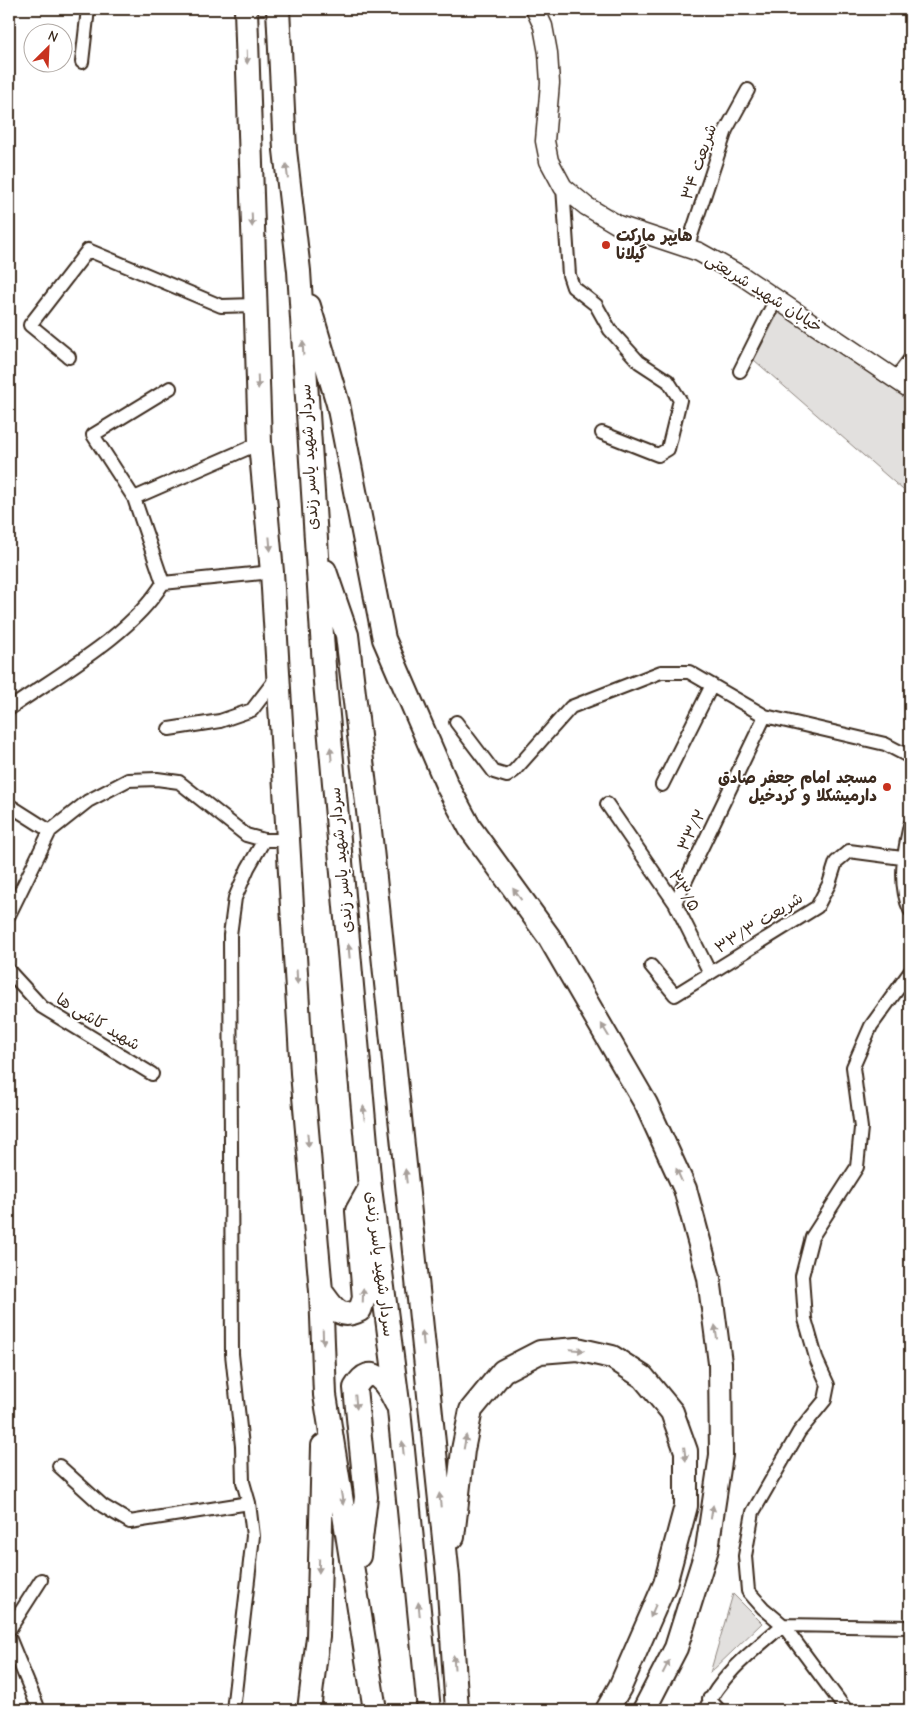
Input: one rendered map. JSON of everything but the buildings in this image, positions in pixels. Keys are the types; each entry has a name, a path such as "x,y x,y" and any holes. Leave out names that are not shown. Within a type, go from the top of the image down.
{"highway":[{"path":"246,9 260,443 272,572 302,1073 321,1291 325,1395 318,1637 309,1710"},
{"name":"سردار شهید یاسر زندی","path":"278,9 285,150 299,271 314,539 325,682 370,1188 399,1410 429,1710"},
{"path":"278,36 288,9"},
{"path":"299,271 338,404 384,639 447,785 470,828 549,937 646,1104 685,1188 709,1278 720,1363 719,1464 706,1549 676,1648 644,1710"},
{"path":"314,539 347,635 370,831 448,1577 457,1710"},
{"path":"321,1291 333,1307 343,1315 351,1315 360,1310 364,1298 357,1211 370,1188"},
{"path":"448,1577 463,1450 470,1410 503,1371 540,1352 577,1349 612,1357 643,1377 672,1412 686,1452 686,1506 664,1584 620,1687 607,1710"},
{"path":"355,1581 366,1497 355,1388 358,1382 363,1377 372,1375 386,1382 399,1410"},
{"path":"325,1395 375,1710"},
{"path":"364,1710 366,1649"}],"street":[{"path":"82,62 88,9"},
{"name":"خیابان شهید شریعتی","path":"535,9 543,26 548,53 550,83 545,141 549,161 563,187 586,206 618,225 687,248 742,276 910,389"},
{"name":"شریعت ۳۴","path":"687,248 726,130 748,90"},
{"path":"563,187 569,275 574,287 596,305 610,330 639,362 668,381 680,400 668,449 658,455 602,433"},
{"path":"69,357 30,326 88,250 221,306 255,305"},
{"path":"740,371 776,298"},
{"path":"896,379 910,359"},
{"path":"163,583 134,498 93,435 170,388"},
{"path":"134,498 260,443"},
{"path":"163,583 272,572"},
{"path":"9,709 124,629 150,604 163,583"},
{"path":"456,722 494,772 507,776 514,771 571,707 661,672 689,672 765,716 885,744 910,757"},
{"path":"169,729 220,722 252,710 278,676"},
{"path":"662,785 712,685"},
{"name":"۳۳/۲","path":"675,904 765,716"},
{"path":"9,915 50,831 88,801 128,780 157,779 179,782 246,835 264,840 277,840 288,844"},
{"name":"۳۳/۵","path":"607,804 675,904 710,973"},
{"path":"9,805 50,831"},
{"path":"910,825 902,858 906,902 910,910"},
{"path":"233,1710 253,1536 249,1503 243,1482 242,1446 232,1354 230,934 235,898 248,868 264,840"},
{"name":"شریعت ۳۳/۳","path":"651,966 675,995 817,907 829,884 836,862 849,851 902,858"},
{"name":"شهید کاشی ها","path":"9,971 42,1007 152,1074"},
{"path":"846,1710 783,1625 762,1608 748,1591 745,1556 753,1512 800,1432 825,1400 828,1385 817,1362 805,1319 802,1276 812,1237 857,1167 861,1128 852,1067 871,1026 910,972"},
{"path":"59,1466 103,1506 130,1522 249,1503"},
{"path":"9,1630 42,1580"},
{"path":"719,1710 707,1705 743,1659 783,1625 910,1627"},
{"path":"9,1637 37,1705 36,1710"}],"shaded area":[{"path":"781,308 910,396 910,496 754,360"},
{"path":"733,1594 762,1623 710,1673"}],"place":[{"name":"هایپر مارکت گیلانا","path":"606,245"},
{"name":"مسجد امام جعفر صادق دارمیشکلا و کردخیل","path":"887,787"}]}
